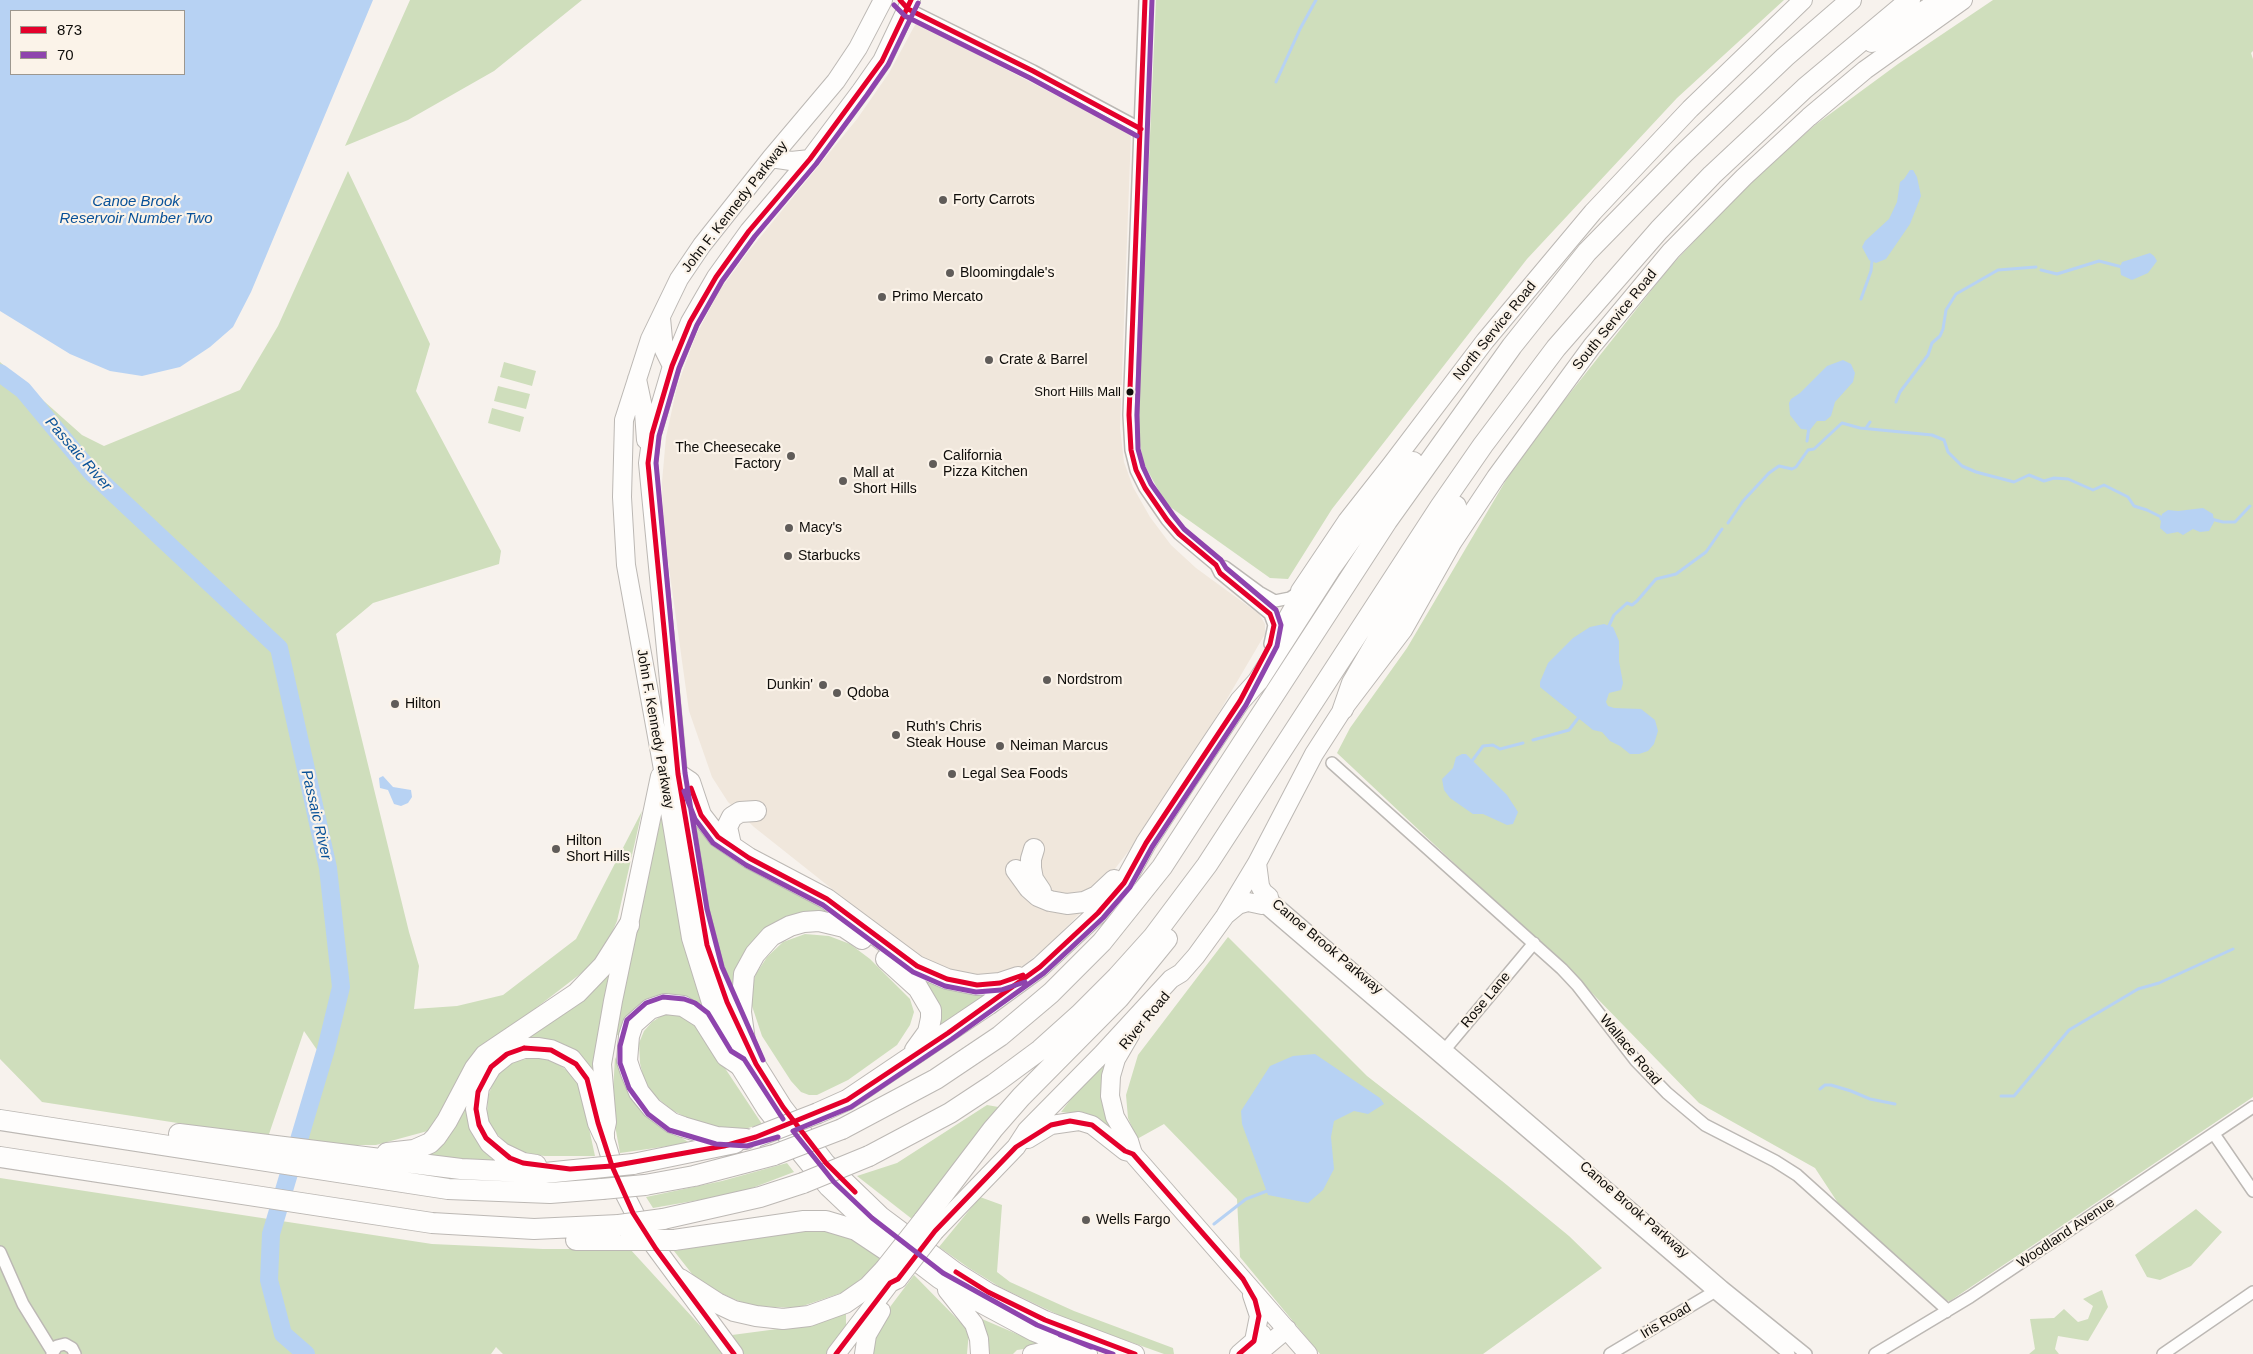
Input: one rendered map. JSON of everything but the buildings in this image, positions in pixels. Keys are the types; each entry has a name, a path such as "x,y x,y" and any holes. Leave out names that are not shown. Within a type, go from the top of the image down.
{"highway":[{"path":"0,1120 60,1130 307,1159 448,1188 541,1193 644,1185 710,1172 774,1155 842,1129 929,1083 986,1046 1051,993 1102,942 1172,853 1386,521 1512,346 1588,252 1684,153 1787,41 1831,0"},
{"path":"1684,153 1785,57 1852,0"},
{"path":"624,1233 663,1219 760,1198 869,1156 950,1114 1040,1050 1079,1015 1117,977 1172,914 1207,865 1440,507 1556,348 1659,230 1737,151 1851,48 1910,0"},
{"path":"1851,48 1879,40 1942,0"},
{"path":"847,1100 908,1060 1040,967 1098,913 1124,883 1146,843 1240,701 1258,681 1330,569 1367,517 1410,466 1464,411"},
{"path":"1344,709 1352,683 1433,544 1492,450 1508,413"},
{"path":"670,769 690,782 697,806 706,823 718,837 749,858 828,898 906,959 948,979 985,985 1006,981 1040,967"},
{"path":"680,1279 717,1303 734,1311 783,1319 809,1316 845,1302 892,1274 929,1226 993,1129 1020,1098 1119,998 1173,932 1197,898 1263,778"},
{"path":"731,845 727,828 732,817 740,812 756,811"},
{"path":"1016,870 1029,888 1038,896 1055,902 1076,904 1097,896 1110,885 1146,843"},
{"path":"1034,849 1031,859 1033,879 1040,890 1055,902"},
{"path":"745,1041 741,1012 741,993 744,974 755,954 771,936 790,926 804,922 826,922 844,927 857,934 901,970 928,1003 931,1018 928,1032 908,1060"},
{"path":"307,1159 406,1152 430,1142 442,1129 475,1068 485,1056 584,987 603,966 629,925"},
{"path":"357,1156 428,1166 498,1172 544,1172 633,1164 724,1146 751,1138 847,1100 865,1095 957,1040 1102,942"},
{"path":"738,1064 726,1056 702,1018 684,1006 665,1004 650,1009 633,1024 628,1036 628,1061 631,1073 639,1092 652,1108 683,1127 717,1137 751,1138"},
{"path":"570,1169 523,1163 510,1158 490,1143 479,1125 476,1109 480,1087 491,1067 507,1054 532,1048 551,1050 571,1060 587,1079 598,1123 604,1136"},
{"path":"0,1157 432,1223 624,1233 674,1240 804,1222 826,1221 856,1230 886,1250 898,1248"}],"main road":[{"name":"North Service Road","path":"1240,701 1270,644 1275,639 1299,598 1300,591 1347,521 1484,341 1593,212 1690,109 1803,0"},
{"name":"South Service Road","path":"1181,974 1225,916 1257,864 1314,754 1344,709 1403,630 1452,542 1496,477 1592,346 1671,251 1744,177 1809,117 1872,65 1963,0"},
{"path":"882,2 886,24 882,61"},
{"name":"John F. Kennedy Parkway","path":"882,2 858,48 836,81 771,158 702,245 679,280 650,339 636,377 624,420 622,497 626,565 641,648 670,769 708,945 727,1002 769,1086 826,1163 881,1216 931,1255 988,1292 1067,1329 1135,1354"},
{"name":"John F. Kennedy Parkway","path":"906,3 882,61 839,122 782,191 716,277 690,322 672,366 652,434 648,463 664,626 670,769 693,946 712,1006 738,1064 766,1109 828,1187 867,1224 939,1280 992,1311 1034,1332 1088,1354"},
{"path":"771,158 791,161 810,159"},
{"path":"745,192 767,189 782,191"},
{"path":"661,317 664,350 672,366"},
{"path":"636,377 644,412 648,463"},
{"path":"637,620 651,601 659,578"},
{"path":"641,648 652,634 664,626"},
{"path":"670,769 629,925 602,1064 607,1122 604,1136 615,1172 633,1213 656,1249 734,1354"},
{"path":"1225,916 1238,905 1265,901 1260,886 1257,864"},
{"path":"929,1226 1016,1147 1027,1130 1102,1054 1171,979 1181,974"},
{"name":"River Road","path":"1181,974 1176,984 1137,1027 1122,1047 1111,1076 1112,1107 1133,1154 1308,1354"},
{"name":"River Road","path":"1016,1147 1051,1125 1079,1121 1092,1124 1125,1151 1133,1154"},
{"path":"836,1354 890,1283 892,1274"},
{"path":"864,1354 871,1326 897,1287 892,1274"},
{"path":"939,1280 974,1324 979,1339 980,1354"},
{"path":"1243,1280 1258,1308 1256,1348"},
{"path":"1239,1354 1256,1348 1282,1325"},
{"path":"1032,1354 1041,1352 1063,1354"}],"street":[{"path":"1145,0 1129,416 1131,450 1141,479 1167,520 1179,534 1216,565 1225,568 1275,601 1290,598 1300,591"},
{"path":"906,3 1141,129"},
{"path":"1216,565 1220,573 1270,614 1274,625 1270,644"},
{"name":"Wallace Road","path":"1332,763 1534,943 1578,985 1636,1061 1667,1093 1706,1125 1798,1175 1944,1307 1946,1312"},
{"name":"Canoe Brook Parkway","path":"1265,901 1718,1290 1789,1354"},
{"name":"Rose Lane","path":"1442,1052 1534,943"},
{"name":"Woodland Avenue","path":"1875,1354 1946,1312 2253,1107"},
{"path":"2214,1134 2253,1191"},
{"path":"0,1252 23,1304 52,1353 57,1346 65,1344 72,1348 75,1354"},
{"name":"Canoe Brook Parkway","path":"1718,1290 1806,1354"},
{"name":"Iris Road","path":"1610,1354 1718,1290"},
{"path":"2163,1354 2253,1292"}],"shaded area":[{"path":"916,23 1131,134 1120,428 1124,462 1133,487 1150,517 1171,545 1196,568 1259,614 1265,624 1265,634 1204,738 1137,840 1085,908 1050,944 1024,965 1007,973 982,975 955,971 934,964 909,950 754,827 728,802 712,777 689,711 663,525 662,482 666,437 677,387 696,335 720,290 748,252 857,119 889,73"}],"green space":[{"path":"410,0 582,0 494,71 408,120 345,146"},
{"path":"1156,0 1784,0 1677,98 1527,259 1332,509 1288,579 1270,578 1166,504 1144,464 1137,431"},
{"path":"1993,0 2253,0 2253,51 2251,53 2253,59 2253,1097 1950,1301 1941,1300 1838,1203 1815,1168 1699,1103 1588,989 1337,753 1350,728 1407,648 1509,475 1555,412 1669,268 1748,184 1815,125 1898,64"},
{"path":"348,171 430,344 416,391 501,551 499,564 373,603 336,634 419,966 414,1009 457,1006 503,995 576,939 642,811 617,921 601,958 480,1051 435,1129 376,1145 330,1145 306,1140 326,1063 304,1031 268,1137 42,1102 0,1059 0,362 82,435 104,446 240,390 278,326"},
{"path":"504,362 536,371 532,386 500,377"},
{"path":"498,386 530,394 526,409 494,401"},
{"path":"492,408 524,417 520,432 488,423"},
{"path":"690,799 696,813 843,917 796,918 731,994 711,931"},
{"path":"662,814 709,1016 671,997 670,994 662,996 619,1036 612,1032"},
{"path":"805,934 829,936 850,944 870,959 910,999 914,1012 910,1025 897,1045 848,1080 817,1095 801,1092 791,1081 762,1036 752,1006 751,989 756,974 767,957 783,942"},
{"path":"1228,937 1367,1076 1502,1181 1569,1236 1602,1268 1483,1354 1320,1354 1240,1257 1237,1199 1164,1124 1137,1139 1128,1118 1126,1095 1138,1055"},
{"path":"611,966 596,1081 519,1039"},
{"path":"919,972 986,994 931,1040"},
{"path":"674,1014 688,1018 699,1029 762,1124 741,1130 702,1126 672,1110 656,1097 644,1081 640,1063 639,1043 644,1031 652,1022 663,1015"},
{"path":"1120,1042 1115,1132 1078,1114 1061,1112 1084,1082"},
{"path":"615,1057 630,1091 649,1118 690,1143 620,1153 612,1109"},
{"path":"544,1058 561,1066 573,1075 581,1091 595,1156 527,1154 508,1145 491,1128 487,1113 488,1097 493,1082 506,1064 526,1059"},
{"path":"468,1094 480,1145 491,1158 499,1162 498,1164 415,1155"},
{"path":"987,1105 1004,1108 912,1219 857,1176 897,1163"},
{"path":"787,1163 794,1172 739,1193 653,1208 646,1197 722,1181"},
{"path":"0,1178 432,1244 543,1249 630,1249 726,1354 503,1354 496,1347 491,1354 0,1354"},
{"path":"980,1197 1002,1205 997,1272 1010,1282 1074,1311 1173,1348 1174,1354 1164,1354 1069,1320 1000,1287 939,1247"},
{"path":"2196,1209 2222,1232 2191,1266 2160,1280 2147,1277 2135,1255"},
{"path":"831,1227 883,1259 847,1291 797,1308 750,1306 700,1284 674,1251 804,1228"},
{"path":"914,1275 969,1331 967,1354 874,1354 870,1344 878,1327 890,1307"},
{"path":"2102,1290 2108,1307 2088,1341 2058,1336 2055,1349 2059,1354 2029,1354 2035,1349 2030,1319 2054,1318 2064,1309 2078,1322 2088,1319 2093,1306 2083,1299"},
{"path":"846,1310 846,1325 826,1354 742,1354 732,1335 800,1326"},
{"path":"982,1319 1045,1346 1017,1350 1013,1354 987,1354"}],"water":[{"name":"Canoe Brook Reservoir Number Two","path":"0,0 373,0 251,292 233,327 210,347 180,367 142,376 110,371 70,354 0,311"},
{"path":"1910,170 1913,170 1917,177 1921,196 1910,224 1886,259 1876,263 1869,260 1862,247 1865,241 1889,219 1897,202 1900,182"},
{"path":"2150,253 2157,261 2148,273 2132,280 2121,275 2120,267 2122,262"},
{"path":"1843,360 1851,364 1855,373 1853,382 1835,402 1831,416 1825,421 1817,421 1810,430 1801,429 1790,415 1789,403 1791,399 1800,393 1827,366"},
{"path":"2203,508 2213,514 2214,522 2209,531 2200,532 2193,529 2183,535 2178,532 2167,534 2160,528 2162,514 2168,510 2178,511"},
{"path":"1604,624 1613,627 1619,641 1619,661 1623,683 1621,690 1609,693 1606,702 1608,706 1641,709 1655,720 1658,731 1654,744 1648,751 1639,754 1630,754 1610,741 1602,732 1593,730 1540,687 1540,682 1548,663 1573,638 1590,627"},
{"path":"1466,754 1507,795 1518,812 1513,824 1507,825 1483,814 1473,814 1450,798 1444,790 1442,779 1453,768 1456,757"},
{"path":"383,776 393,787 411,790 412,797 408,803 401,806 394,804 388,790 380,788 379,778"},
{"path":"1315,1054 1380,1098 1384,1104 1368,1114 1354,1111 1334,1121 1331,1137 1334,1169 1323,1190 1308,1203 1268,1195 1242,1124 1241,1111 1270,1066 1293,1056"}],"waterway":[{"path":"1276,82 1300,29 1316,0"},
{"path":"1861,299 1871,271 1872,261"},
{"path":"2041,270 2057,274 2099,261 2122,267"},
{"path":"1896,402 1900,392 1928,355 1932,343 1940,336 1946,310 1956,294 1998,270 2036,267"},
{"name":"Passaic River","path":"0,373 23,390 92,473 279,648 328,868 341,987 326,1049 271,1234 269,1280 283,1334 306,1354"},
{"path":"1866,428 1870,422"},
{"path":"1728,523 1743,501 1769,473 1779,466 1792,469 1796,467 1808,450 1814,449 1842,423 1860,428 1932,435 1944,440 1948,452 1962,466 1976,472 2014,482 2029,475 2044,481 2054,478 2068,479 2093,490 2104,485 2128,497 2134,506 2147,510 2161,517 2161,519"},
{"path":"1807,441 1809,427"},
{"path":"2211,519 2235,522 2250,506"},
{"path":"1608,628 1614,615 1627,603 1632,605 1637,601 1656,579 1676,574 1706,552 1722,529"},
{"path":"1533,740 1569,730 1579,717"},
{"path":"1472,764 1472,761 1483,746 1493,745 1500,749 1523,743"},
{"path":"2001,1096 2014,1096 2069,1030 2138,989 2159,983 2233,949"},
{"path":"1820,1089 1825,1085 1831,1085 1870,1099 1895,1104"},
{"path":"1214,1224 1246,1199 1267,1191"}],"transit line":[{"name":"873","path":"900,0 908,9 1033,71 1141,129"},
{"name":"873","path":"855,1192 826,1163 783,1107 756,1064 727,1002 707,945 678,774 648,463 652,434 672,366 690,322 716,277 749,231 810,159 882,61 911,0"},
{"name":"873","path":"612,1166 724,1146 756,1137 847,1100 948,1033 1040,967 1098,913 1124,883 1146,843 1240,701 1270,644 1274,625 1270,614 1220,573 1216,565 1179,534 1167,520 1145,488 1136,470 1131,450 1129,415 1145,0"},
{"name":"70","path":"1091,1347 1037,1325 943,1273 872,1218 834,1182 793,1131 851,1107 952,1039 1044,973 1103,918 1130,887 1152,847 1246,705 1277,646 1281,625 1276,610 1226,568 1221,560 1184,529 1151,484 1143,467 1138,449 1137,415 1152,0"},
{"name":"70","path":"763,1060 722,967 707,909 685,773 656,463 659,436 679,368 697,325 722,281 755,236 816,164 867,95 888,65 918,3"},
{"name":"70","path":"894,5 905,16 1030,78 1137,136"},
{"name":"873","path":"691,788 701,815 718,837 749,858 827,899 917,966 947,979 977,985 1000,983 1023,975"},
{"name":"70","path":"684,791 695,819 713,843 746,865 823,905 913,972 945,986 976,992 1001,990 1025,982"},
{"name":"70","path":"778,1137 747,1146 716,1144 669,1130 648,1114 629,1088 620,1063 620,1046 627,1020 646,1003 663,997 684,999 695,1003 708,1013 731,1051 744,1059 783,1119"},
{"name":"873","path":"524,1048 551,1050 576,1064 587,1079 598,1123 612,1166 570,1169 523,1163 510,1158 486,1138 479,1125 476,1109 478,1092 491,1067 507,1054 524,1048"},
{"name":"873","path":"836,1354 890,1283 898,1279 935,1231 1016,1147 1051,1125 1070,1121 1092,1125 1125,1151 1133,1154 1243,1279 1255,1300 1259,1316 1254,1341 1239,1354"},
{"name":"873","path":"612,1166 633,1213 656,1249 734,1354"},
{"name":"873","path":"956,1272 988,1292 1045,1320 1135,1354"},
{"name":"70","path":"1060,1335 1113,1354"}],"place":[{"name":"Forty Carrots","path":"943,200"},
{"name":"Bloomingdale's","path":"950,273"},
{"name":"Primo Mercato","path":"882,297"},
{"name":"Crate & Barrel","path":"989,360"},
{"name":"Short Hills Mall","path":"1130,392"},
{"name":"The Cheesecake Factory","path":"791,456"},
{"name":"California Pizza Kitchen","path":"933,464"},
{"name":"Mall at Short Hills","path":"843,481"},
{"name":"Macy's","path":"789,528"},
{"name":"Starbucks","path":"788,556"},
{"name":"Nordstrom","path":"1047,680"},
{"name":"Dunkin'","path":"823,685"},
{"name":"Qdoba","path":"837,693"},
{"name":"Hilton","path":"395,704"},
{"name":"Ruth's Chris Steak House","path":"896,735"},
{"name":"Neiman Marcus","path":"1000,746"},
{"name":"Legal Sea Foods","path":"952,774"},
{"name":"Hilton Short Hills","path":"556,849"},
{"name":"Wells Fargo","path":"1086,1220"}]}
